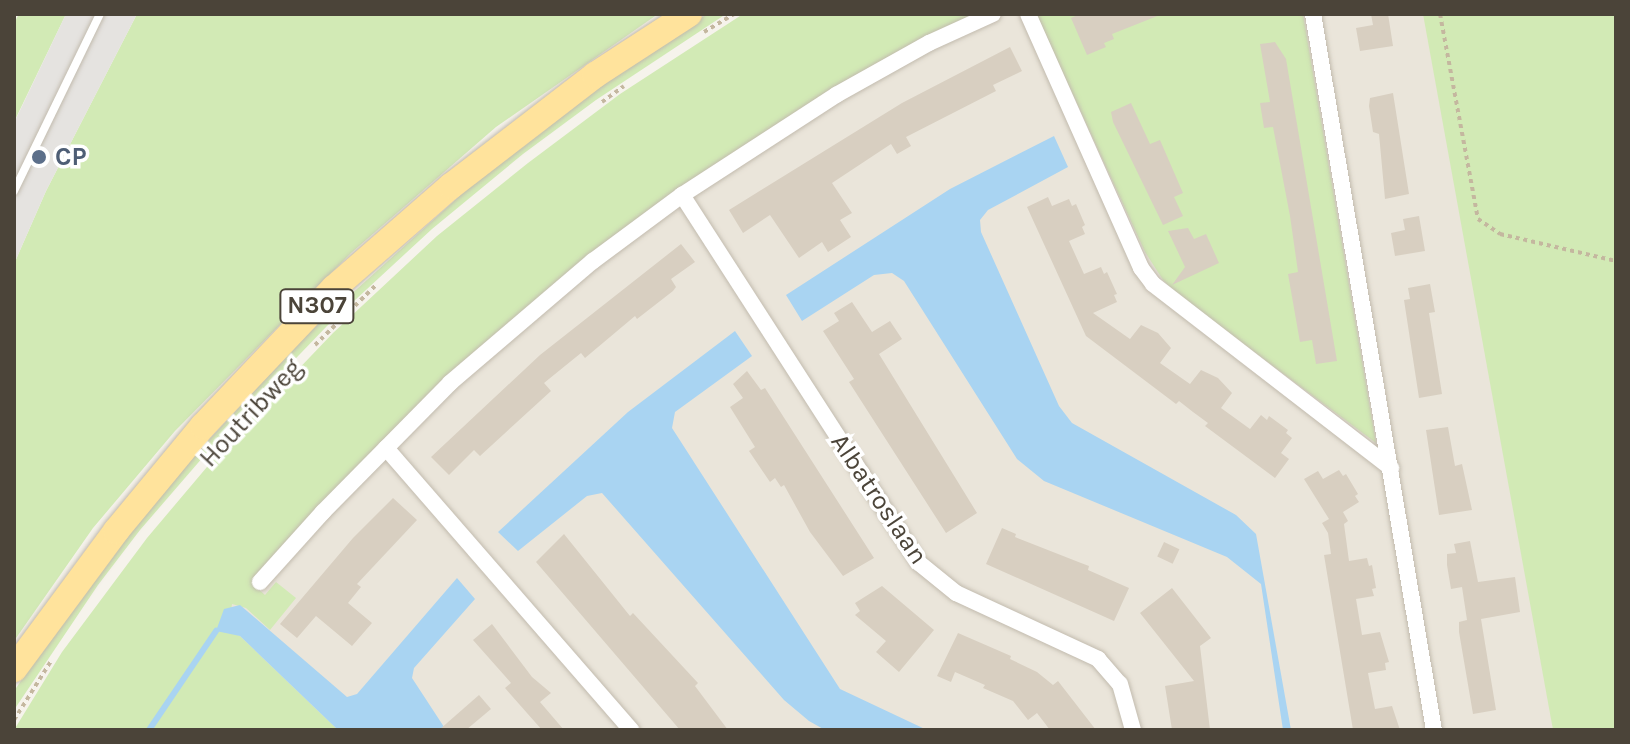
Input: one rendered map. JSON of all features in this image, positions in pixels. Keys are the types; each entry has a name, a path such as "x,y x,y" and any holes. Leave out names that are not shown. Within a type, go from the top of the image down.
{"main road":[{"name":"Houtribweg","path":"14,669 116,531 193,438 334,288 451,186 595,75 695,24"}],"street":[{"path":"260,582 386,448 523,318 682,195 836,95 929,43 993,14"},
{"path":"1028,14 1141,268 1153,284 1391,468"},
{"path":"1313,14 1434,730"},
{"name":"Albatroslaan","path":"682,195 919,563 956,593 1098,659 1120,684 1133,730"},
{"path":"386,448 631,730"}],"lane":[{"path":"14,191 100,14"}],"path":[{"path":"695,24 734,14"},
{"path":"1440,14 1478,219 1500,234 1616,261"},
{"path":"598,104 625,86"},
{"name":"Houtribweg","path":"311,349 379,282"},
{"path":"14,720 59,649"}],"shaded area":[{"name":"CP","path":"66,14 137,14 46,191 14,264 14,123"},
{"path":"922,14 1468,14 1553,730 255,730 158,647 322,437"}],"green space":[{"path":"19,14 66,14 14,122 14,23"},
{"path":"137,14 658,14 496,127 351,253 175,431 93,528 14,641 14,264 46,191"},
{"path":"707,14 726,14 596,100 523,154 432,229 327,326 223,434 140,530 98,585 14,710 14,691 81,594 171,481 305,336 473,184 587,95"},
{"path":"743,14 977,14 821,98 754,139 585,260 255,586 265,595 276,582 296,598 270,630 246,608 232,604 228,631 240,636 338,730 14,730 62,652 147,538 223,448 333,333 437,236 528,163 620,94"},
{"path":"1036,14 1303,14 1376,443 1177,294 1163,280 1145,252"},
{"path":"1423,14 1616,14 1616,730 1553,730"}],"water":[{"path":"1054,136 1068,167 988,210 980,220 981,232 1059,406 1072,423 1236,515 1256,534 1291,730 1283,730 1261,584 1227,557 1044,481 1017,459 904,281 892,273 874,275 802,321 786,295 950,189"},
{"path":"735,331 752,356 675,412 672,428 840,689 927,730 825,730 809,721 784,700 602,493 587,496 518,551 498,532 628,412"},
{"path":"457,578 475,599 414,668 412,678 446,730 338,730 240,636 216,631 224,609 240,605 347,697 357,694"}],"building":[{"path":"1080,14 1160,15 1112,34 1114,39 1104,43 1106,47 1087,55 1071,18"},
{"path":"1371,14 1388,14 1393,46 1360,51 1356,28 1373,25"},
{"path":"1275,42 1286,59 1337,361 1316,364 1312,340 1300,342 1288,274 1298,272 1290,216 1273,127 1264,128 1260,103 1270,102 1260,44"},
{"path":"1010,47 1022,71 993,85 996,91 906,137 911,146 897,154 891,144 832,183 852,213 840,220 851,237 828,252 822,242 799,258 770,215 743,233 729,210 902,103"},
{"path":"1393,93 1409,194 1385,199 1379,134 1373,132 1369,106 1370,98"},
{"path":"1131,103 1150,144 1160,140 1183,193 1174,197 1183,216 1163,225 1113,122 1111,112"},
{"path":"1048,197 1052,206 1069,199 1072,206 1076,204 1085,225 1082,227 1085,234 1069,241 1084,274 1101,267 1104,274 1107,272 1117,294 1114,295 1117,302 1093,313 1130,339 1141,325 1158,333 1171,348 1160,363 1190,384 1201,370 1218,378 1232,393 1221,408 1250,429 1261,415 1267,420 1269,416 1288,430 1286,433 1292,438 1281,453 1289,459 1275,478 1205,426 1208,423 1179,401 1176,404 1086,336 1027,207"},
{"path":"1419,216 1425,251 1395,256 1391,233 1405,230 1403,219"},
{"path":"1188,228 1194,239 1206,234 1219,263 1172,285 1185,267 1168,231"},
{"path":"681,244 695,262 671,279 676,287 673,291 637,319 635,316 585,358 581,353 544,383 551,391 480,456 474,450 449,475 431,457 540,355"},
{"path":"1430,284 1435,312 1429,313 1442,394 1419,398 1404,300 1410,299 1408,288"},
{"path":"852,302 872,332 890,321 902,339 879,354 977,513 946,533 849,382 854,379 823,331 839,321 834,313"},
{"path":"747,371 761,390 765,388 874,558 843,576 810,532 784,485 781,487 775,478 770,482 749,451 755,447 730,407 743,398 733,384"},
{"path":"1448,427 1455,466 1462,464 1472,510 1439,515 1426,430"},
{"path":"1339,470 1343,476 1346,474 1358,494 1355,496 1359,502 1343,512 1348,521 1344,524 1349,561 1367,558 1369,566 1372,565 1376,588 1372,589 1374,596 1356,599 1362,635 1380,632 1389,662 1385,663 1386,670 1368,673 1375,709 1392,706 1400,730 1353,730 1324,555 1331,554 1328,533 1322,523 1329,519 1304,479 1318,471 1323,479"},
{"path":"393,498 417,520 357,584 361,587 348,603 372,623 352,646 316,616 297,638 280,624 353,538"},
{"path":"1002,528 1016,534 1015,537 1089,566 1088,570 1129,588 1114,621 986,564"},
{"path":"564,534 630,616 633,613 698,683 695,686 728,730 680,730 536,562"},
{"path":"1470,541 1478,582 1515,577 1520,612 1481,619 1496,710 1473,714 1459,632 1459,622 1467,620 1462,587 1451,589 1447,565 1447,554 1456,553 1454,544"},
{"path":"1164,542 1179,549 1173,564 1157,557"},
{"path":"882,586 934,630 899,672 876,652 886,641 855,615 860,611 855,603"},
{"path":"1172,588 1211,638 1200,646 1210,730 1172,730 1165,686 1194,681 1140,613"},
{"path":"492,624 532,677 551,693 540,702 564,730 542,730 505,688 511,683 473,640"},
{"path":"958,633 1011,656 1010,659 1037,672 1053,685 1058,681 1096,730 1050,730 1037,713 1028,720 1013,701 983,688 985,685 955,672 951,682 937,676"},
{"path":"479,695 491,709 466,730 439,730"}],"waterway":[{"path":"149,730 216,631"}],"place":[{"name":"CP","path":"39,157"}]}
